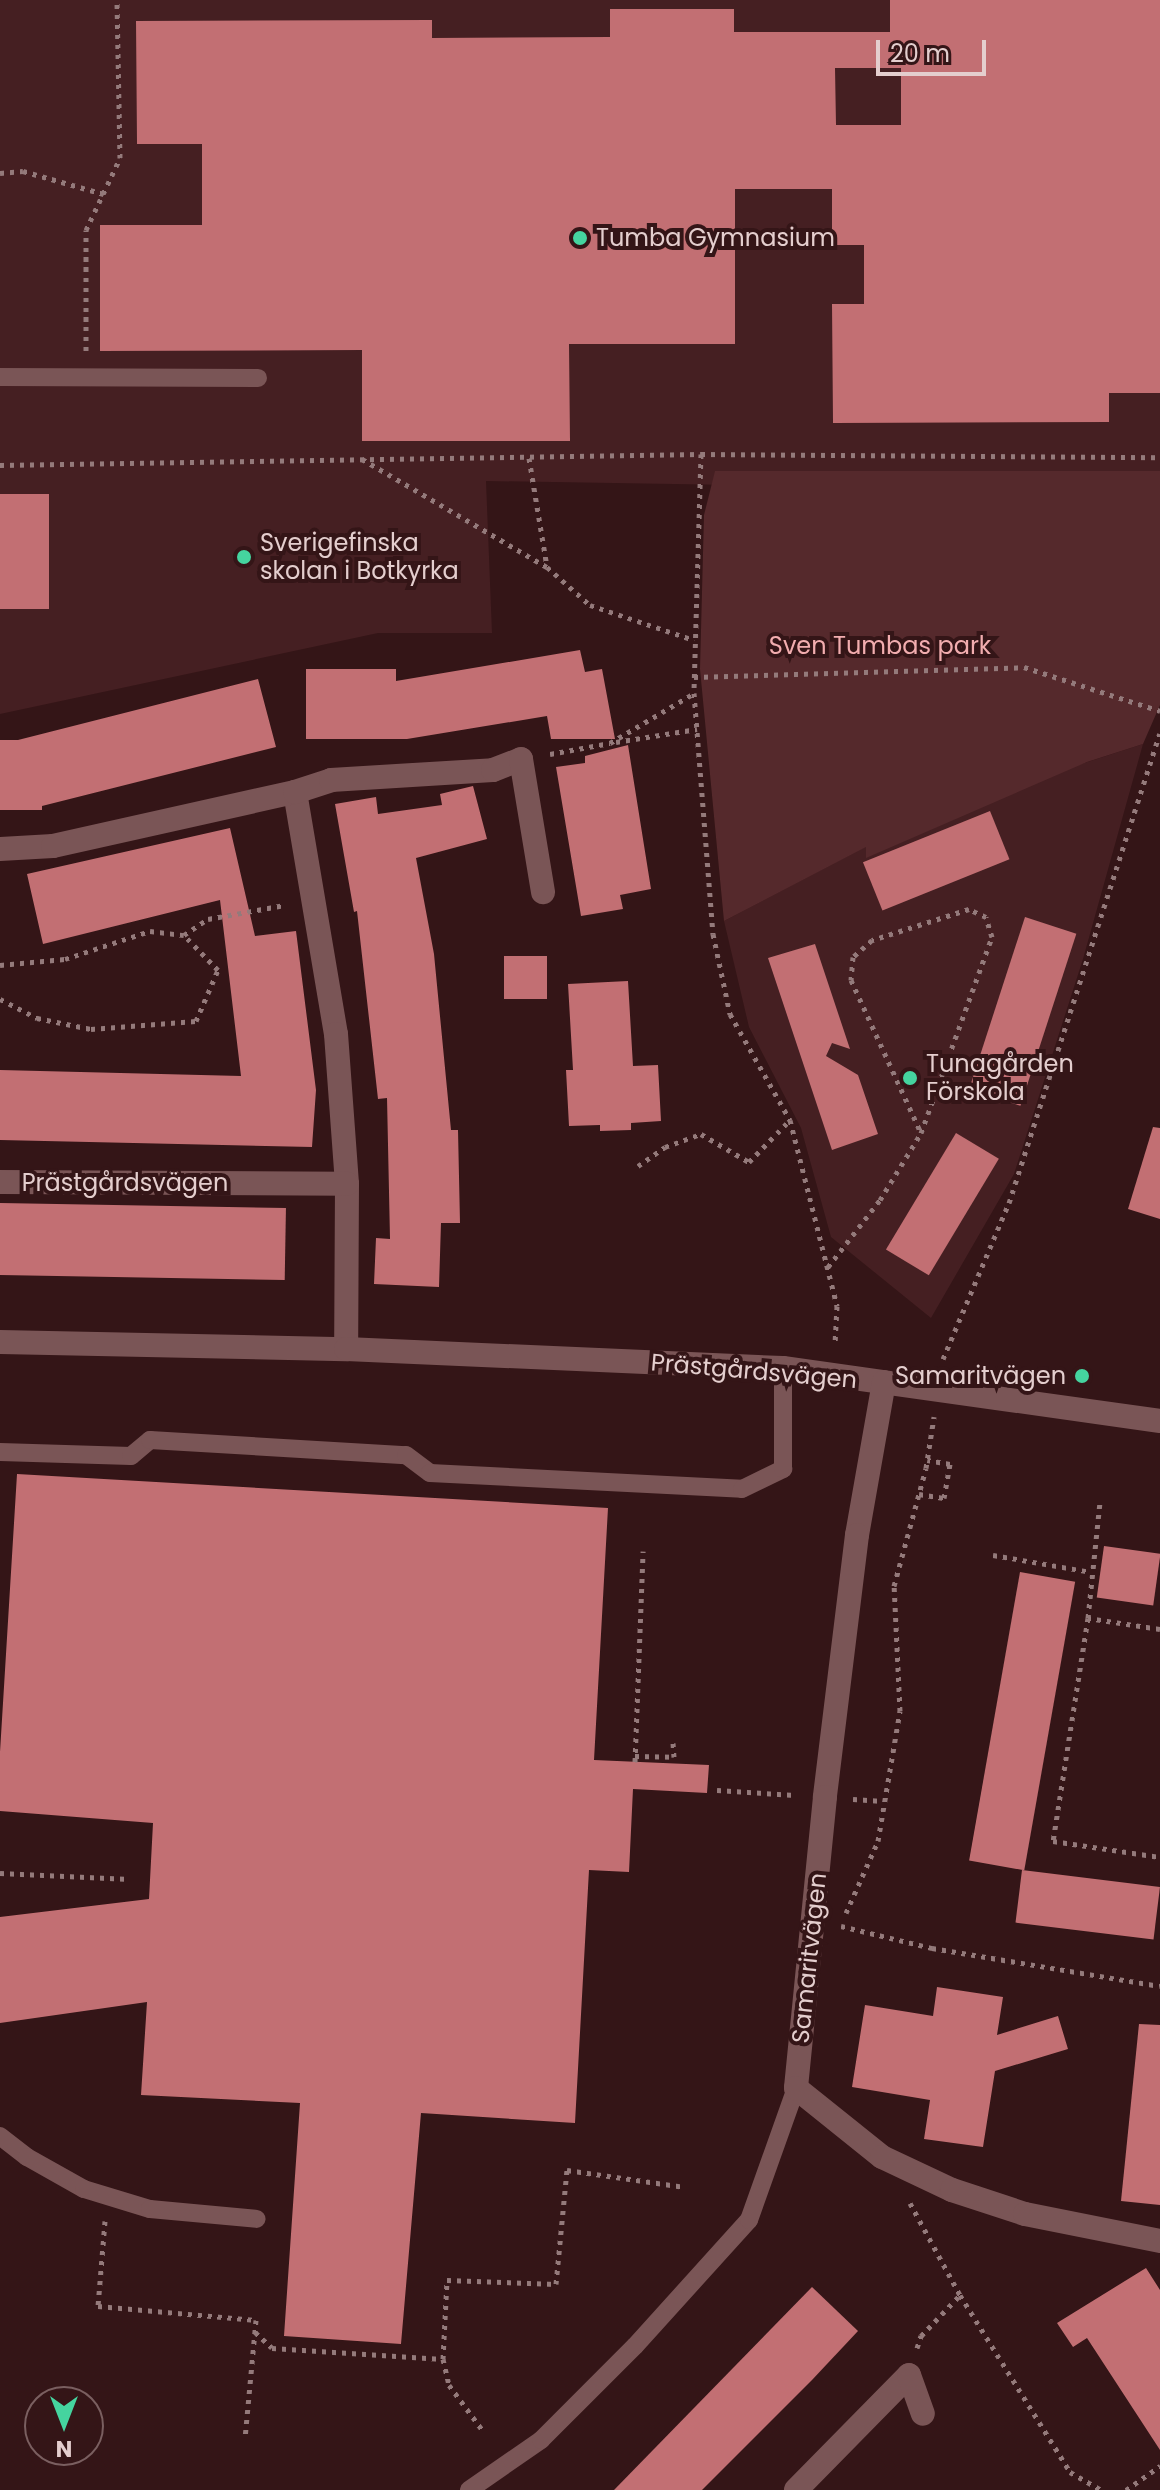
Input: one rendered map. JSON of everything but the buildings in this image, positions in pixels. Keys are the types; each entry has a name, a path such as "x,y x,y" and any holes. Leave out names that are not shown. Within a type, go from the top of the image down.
{"street":[{"path":"0,849 53,846 295,792 331,780 493,770 521,759 543,892"},
{"path":"295,792 336,1034 347,1184 346,1349"},
{"name":"Prästgårdsvägen","path":"0,1182 347,1184"},
{"name":"Prästgårdsvägen","path":"0,1342 346,1349 783,1368 1160,1421"},
{"name":"Samaritvägen","path":"796,2088 857,1535 884,1382"},
{"path":"796,2088 882,2157 952,2190 1025,2214 1160,2241"},
{"path":"796,2490 909,2375 923,2414"}],"lane":[{"path":"0,377 258,378"},
{"path":"0,1452 131,1456 150,1440 406,1455 430,1473 742,1489 783,1469 783,1368"},
{"path":"469,2490 541,2440 635,2346 749,2220 796,2088"},
{"path":"0,2136 27,2157 74,2183 150,2209 257,2219"}],"path":[{"path":"86,378 86,230 120,158 117,0"},
{"path":"0,173 23,171 104,194"},
{"path":"0,465 701,454 1160,457"},
{"path":"701,454 694,693 713,934 730,1014 790,1120 837,1306 833,1374"},
{"path":"360,458 547,567 590,605 694,640"},
{"path":"529,458 547,567"},
{"path":"694,677 1024,667 1160,711"},
{"path":"610,743 694,693"},
{"path":"536,756 697,729"},
{"path":"839,1941 841,1926 878,1841 900,1711 894,1586 927,1460 945,1350 1009,1203 1160,734"},
{"path":"184,935 208,919 314,900"},
{"path":"828,1268 880,1200 921,1133 992,937 986,917 969,909 872,940 853,957 851,980 921,1133"},
{"path":"0,965 65,959 150,931 184,935 218,970 196,1021 91,1029 37,1018 0,999"},
{"path":"638,1166 665,1147 701,1134 749,1162 790,1120"},
{"path":"919,1494 944,1498 950,1464 927,1460"},
{"path":"1100,1501 1088,1618 1053,1841 1160,1857"},
{"path":"643,1551 635,1759 674,1757 673,1743"},
{"path":"993,1555 1091,1572"},
{"path":"1088,1618 1160,1629"},
{"path":"0,1873 130,1879"},
{"path":"813,1919 932,1948 1160,1986"},
{"path":"483,2431 449,2385 443,2359 447,2280 556,2284 567,2170 685,2187"},
{"path":"904,2194 960,2295 1070,2472 1101,2490"},
{"path":"107,2195 98,2306 256,2320 245,2438"},
{"path":"909,2375 921,2336 960,2295"},
{"path":"255,2332 272,2348 443,2359"},
{"path":"1126,2490 1160,2466"}],"shaded area":[{"name":"Tumba Gymnasium","path":"0,0 1160,0 1160,519 866,487 486,481 492,633 378,633 0,714"},
{"name":"Tunagården Förskola","path":"1143,744 1083,959 1014,1174 931,1318 831,1237 801,1128 749,1027 724,921 930,813"}],"green space":[{"name":"Sven Tumbas park","path":"715,471 1160,471 1160,705 1143,744 1087,762 866,858 866,847 724,921 700,669 704,515"}],"place":[{"name":"Tumba Gymnasium","path":"580,238"},
{"name":"Sverigefinska skolan i Botkyrka","path":"244,557"},
{"name":"Tunagården Förskola","path":"910,1078"},
{"name":"Samaritvägen","path":"1082,1376"}]}
